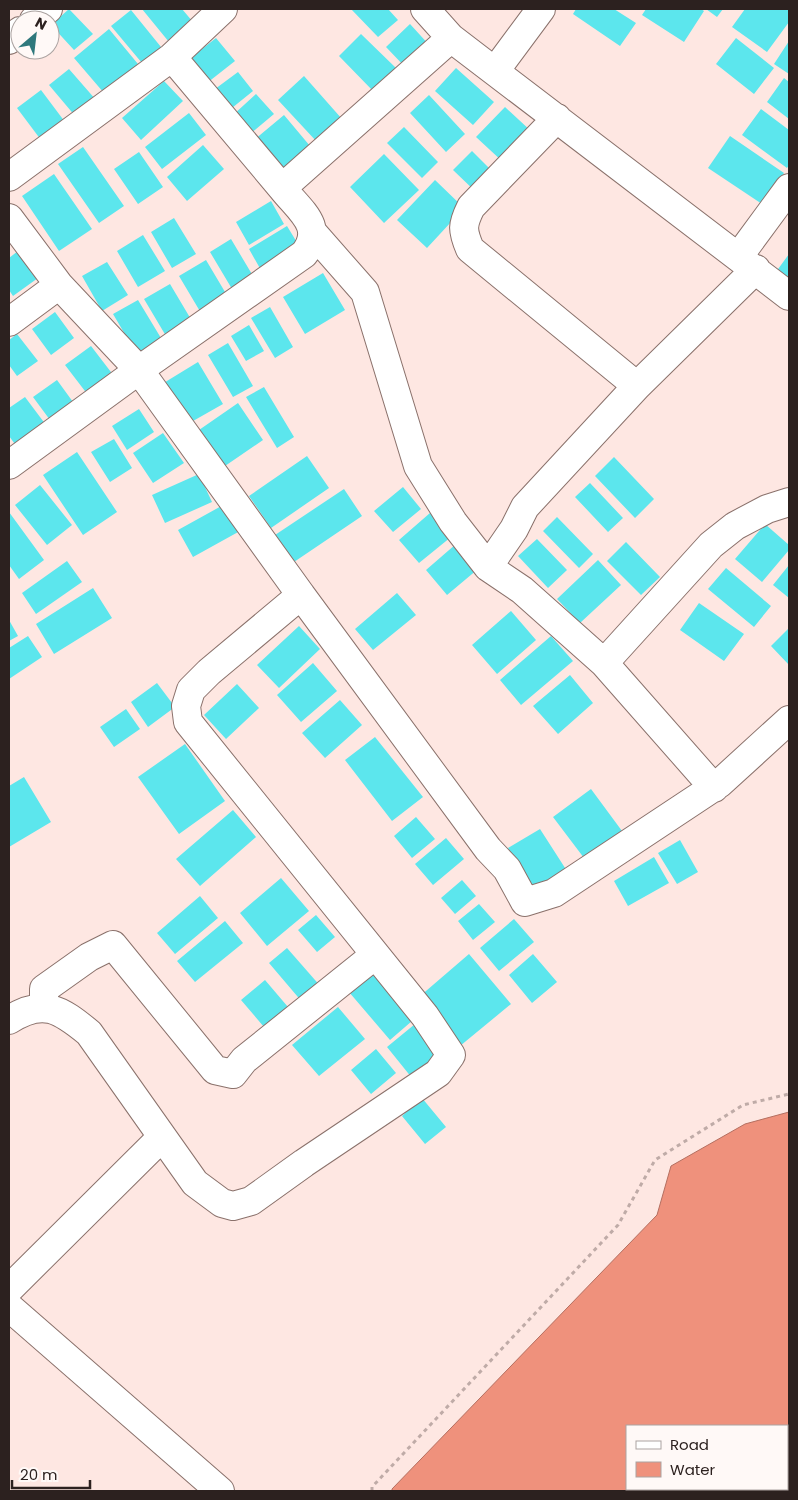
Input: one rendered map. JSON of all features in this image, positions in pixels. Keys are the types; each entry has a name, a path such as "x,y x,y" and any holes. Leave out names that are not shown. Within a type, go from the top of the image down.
{"street":[{"path":"9,177 172,57 223,9"},
{"path":"424,9 451,38 789,296"},
{"path":"495,71 541,9"},
{"path":"282,188 451,38"},
{"path":"9,465 139,370 304,254 312,245 314,234 312,225 172,57"},
{"path":"557,118 472,207 464,221 464,233 470,249 637,386"},
{"path":"488,567 514,529 525,507 747,263 789,188"},
{"path":"9,218 59,285 139,370 301,595 488,849 507,869 525,902 554,893 714,788 789,720"},
{"path":"314,234 365,292 418,466 453,522 488,567 522,590 604,663 714,788"},
{"path":"9,322 59,285"},
{"path":"604,663 711,545 735,526 767,509 789,502"},
{"path":"9,1020 36,1007 53,1008 72,1019 88,1033 195,1183 222,1203 233,1206 252,1201 304,1163 438,1073 450,1055 426,1016 188,722 186,706 191,690 209,672 301,595"},
{"path":"44,1008 44,989 89,957 113,945 215,1070 233,1074 244,1060 375,955"},
{"path":"9,1289 162,1137"},
{"path":"9,1307 220,1491"}],"path":[{"path":"372,1491 372,1487 618,1225 655,1160 743,1105 789,1094"}],"water":[{"path":"789,1112 789,1491 392,1491 657,1215 671,1166 745,1124"}],"building":[{"path":"69,9 93,34 74,50 60,35 60,17"},
{"path":"142,9 182,9 193,22 169,42"},
{"path":"351,9 388,9 398,20 378,37"},
{"path":"576,9 614,9 636,23 620,46 573,14"},
{"path":"646,9 701,9 704,11 684,42 642,15"},
{"path":"706,9 723,9 717,17"},
{"path":"745,9 789,9 789,22 767,52 732,27"},
{"path":"131,10 161,47 142,63 111,26"},
{"path":"410,24 431,47 407,69 386,47"},
{"path":"109,29 138,64 104,93 74,58"},
{"path":"361,34 397,69 374,92 339,56"},
{"path":"216,38 235,61 207,83 188,60"},
{"path":"736,38 774,68 754,94 716,64"},
{"path":"789,41 789,74 774,64"},
{"path":"456,68 494,102 473,125 435,91"},
{"path":"69,69 96,100 76,117 49,85"},
{"path":"238,72 253,91 227,112 211,92"},
{"path":"304,76 342,119 317,142 278,100"},
{"path":"784,78 789,82 789,119 767,102"},
{"path":"164,81 183,101 141,140 122,118"},
{"path":"41,90 65,122 41,140 17,108"},
{"path":"256,94 274,114 250,134 233,115"},
{"path":"429,95 465,134 446,152 410,113"},
{"path":"505,107 532,132 503,162 476,137"},
{"path":"761,109 789,130 789,165 787,168 742,135"},
{"path":"189,113 206,135 162,169 145,147"},
{"path":"284,115 310,146 279,171 254,140"},
{"path":"404,127 438,162 422,178 387,143"},
{"path":"730,136 784,173 762,204 708,168"},
{"path":"203,145 224,169 187,201 167,177"},
{"path":"83,147 124,206 99,223 58,164"},
{"path":"472,151 496,175 477,193 453,170"},
{"path":"139,152 163,187 138,204 114,169"},
{"path":"384,154 419,190 384,223 350,187"},
{"path":"54,174 92,229 59,251 22,196"},
{"path":"435,180 464,208 427,248 397,220"},
{"path":"271,201 284,224 249,245 236,222"},
{"path":"174,218 196,254 172,268 151,232"},
{"path":"287,226 301,249 262,272 249,249"},
{"path":"143,235 165,271 138,287 117,251"},
{"path":"231,239 256,281 235,294 210,252"},
{"path":"18,251 38,278 13,296 9,290 9,258"},
{"path":"789,254 789,289 773,276"},
{"path":"206,260 228,297 201,313 179,276"},
{"path":"107,262 128,295 102,311 82,276"},
{"path":"323,273 345,310 305,334 283,297"},
{"path":"170,284 192,321 166,336 144,299"},
{"path":"138,300 164,343 139,358 113,314"},
{"path":"270,307 293,347 275,358 251,318"},
{"path":"55,312 74,338 51,355 32,329"},
{"path":"249,325 264,351 246,361 231,336"},
{"path":"17,334 38,361 17,376 9,365 9,340"},
{"path":"228,343 253,386 233,397 208,355"},
{"path":"91,346 114,376 88,395 65,365"},
{"path":"198,362 223,404 186,425 162,384"},
{"path":"57,380 73,402 50,420 33,397"},
{"path":"264,387 294,437 277,448 246,397"},
{"path":"25,397 49,429 20,451 9,436 9,408"},
{"path":"238,403 263,440 225,466 199,430"},
{"path":"139,409 154,432 127,450 112,426"},
{"path":"163,433 184,463 153,483 133,453"},
{"path":"114,439 132,468 110,482 91,452"},
{"path":"77,452 117,512 83,535 43,475"},
{"path":"307,456 329,488 271,528 249,496"},
{"path":"614,457 654,499 635,518 595,476"},
{"path":"199,474 212,502 165,523 152,495"},
{"path":"590,483 623,518 608,532 575,497"},
{"path":"40,485 72,525 47,545 15,505"},
{"path":"403,487 421,509 393,532 374,511"},
{"path":"344,489 362,516 294,562 275,535"},
{"path":"225,504 240,531 193,557 178,530"},
{"path":"9,512 44,560 19,579 9,565"},
{"path":"430,513 451,537 419,563 399,540"},
{"path":"557,517 593,554 579,568 543,531"},
{"path":"765,524 789,545 789,550 762,582 735,559"},
{"path":"537,539 567,570 548,588 518,556"},
{"path":"626,542 660,577 641,595 607,561"},
{"path":"456,544 478,569 447,595 426,570"},
{"path":"598,560 621,585 580,623 557,599"},
{"path":"67,561 82,582 36,614 22,593"},
{"path":"789,565 789,598 773,585"},
{"path":"726,568 771,606 754,627 708,589"},
{"path":"93,588 112,618 54,654 36,624"},
{"path":"397,593 416,615 373,650 355,629"},
{"path":"699,603 744,634 724,661 680,630"},
{"path":"511,611 536,640 497,674 472,645"},
{"path":"9,620 18,636 9,641"},
{"path":"299,626 320,649 279,688 257,665"},
{"path":"789,628 789,665 771,646"},
{"path":"28,636 42,657 9,679 9,648"},
{"path":"551,636 573,661 521,705 500,680"},
{"path":"313,663 337,691 301,722 277,695"},
{"path":"570,675 593,703 558,734 533,706"},
{"path":"157,683 175,707 148,727 131,702"},
{"path":"237,684 259,708 226,739 204,715"},
{"path":"340,700 362,725 325,758 302,733"},
{"path":"126,709 140,729 114,747 100,727"},
{"path":"375,737 423,797 392,821 345,760"},
{"path":"185,744 225,801 179,834 138,777"},
{"path":"24,777 51,822 9,847 9,786"},
{"path":"591,789 622,831 584,858 553,817"},
{"path":"233,810 256,837 200,886 176,859"},
{"path":"416,817 435,839 412,858 394,836"},
{"path":"540,829 567,871 534,891 508,848"},
{"path":"446,838 464,859 433,885 415,864"},
{"path":"680,840 698,872 677,884 658,853"},
{"path":"654,857 669,883 628,906 614,881"},
{"path":"281,878 309,911 267,946 240,913"},
{"path":"462,880 476,896 455,914 441,898"},
{"path":"200,896 218,918 175,954 157,933"},
{"path":"479,904 495,922 473,940 458,921"},
{"path":"316,915 335,937 317,952 298,930"},
{"path":"514,919 534,942 499,971 480,948"},
{"path":"225,921 243,943 195,982 177,961"},
{"path":"287,948 322,988 303,1003 269,963"},
{"path":"469,954 511,1004 460,1046 419,997"},
{"path":"533,954 557,982 532,1003 509,975"},
{"path":"372,973 412,1021 390,1040 349,992"},
{"path":"265,980 288,1007 264,1027 241,1000"},
{"path":"338,1007 365,1039 319,1076 292,1045"},
{"path":"415,1024 440,1054 412,1078 387,1047"},
{"path":"376,1049 396,1073 371,1094 351,1070"},
{"path":"422,1098 446,1127 425,1144 402,1116"}]}
